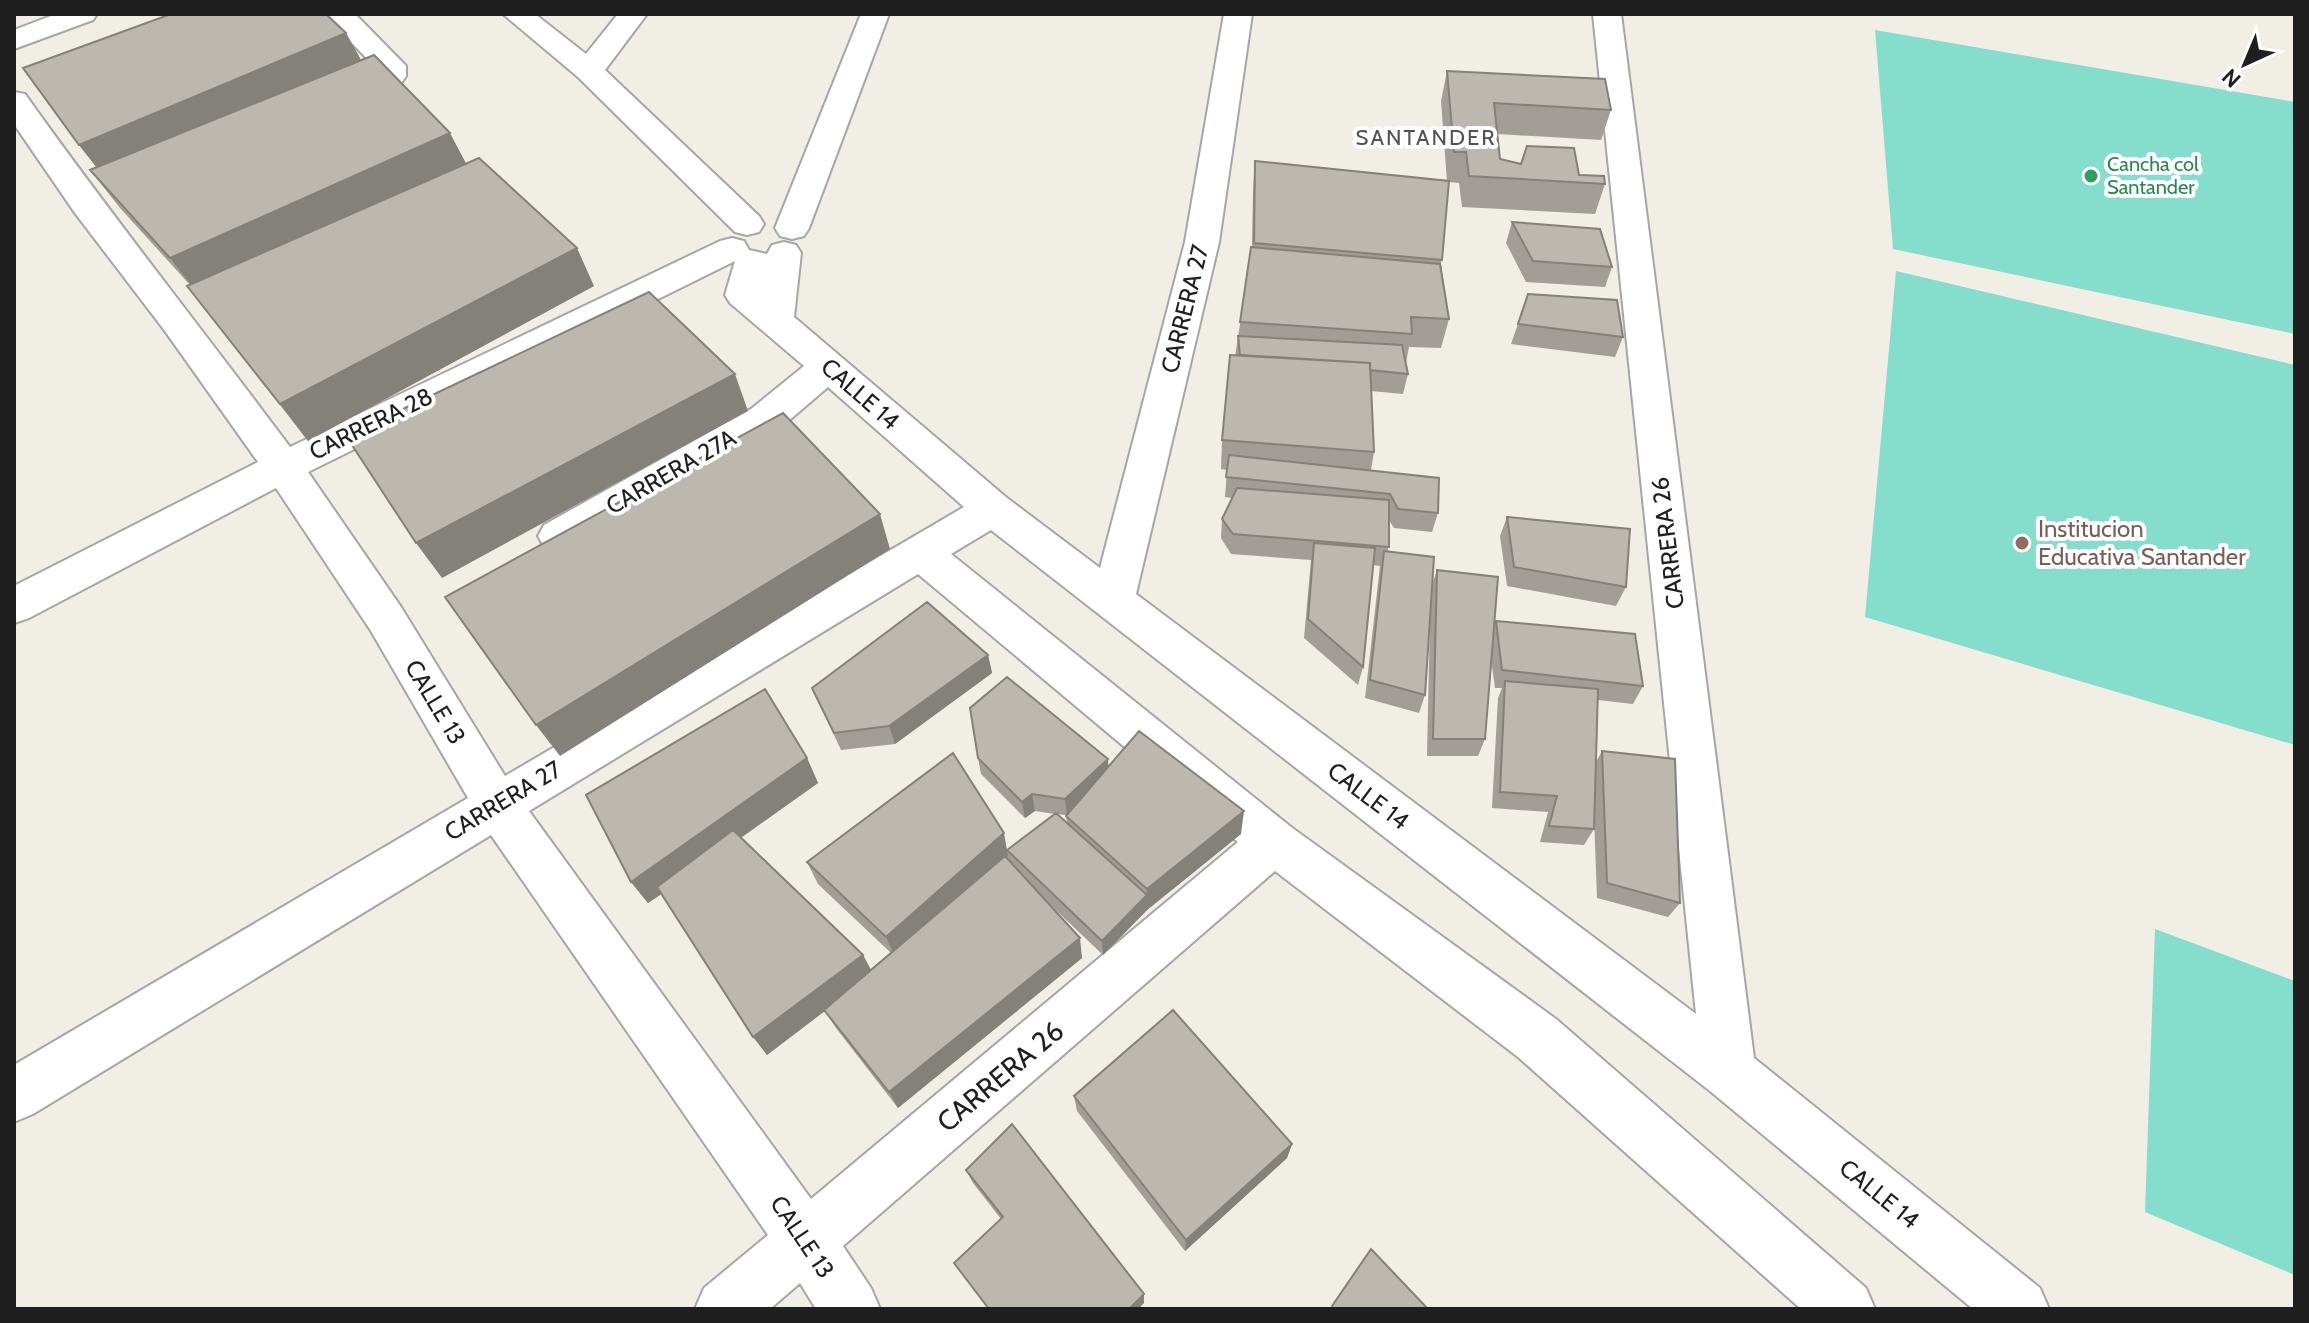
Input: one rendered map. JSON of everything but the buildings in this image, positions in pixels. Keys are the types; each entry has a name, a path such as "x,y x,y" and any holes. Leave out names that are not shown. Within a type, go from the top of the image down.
{"street":[{"path":"307,114 391,76 391,66 385,57 338,14"},
{"path":"517,14 589,71 762,243 875,14"},
{"path":"589,71 633,14"},
{"name":"CARRERA 27","path":"1113,601 1202,242 1238,14"},
{"name":"CARRERA 26","path":"1607,14 1729,1072"},
{"path":"14,40 72,16"},
{"name":"CALLE 13","path":"25,99 192,316 283,467 386,619 497,805 806,1241 850,1309"},
{"name":"CALLE 14","path":"762,243 776,321 993,509 1729,1072 2019,1309"},
{"name":"CARRERA 28","path":"14,606 283,467 762,243"},
{"name":"CARRERA 27A","path":"532,551 765,419 828,366"},
{"name":"CARRERA 27","path":"14,1095 993,509"},
{"path":"920,552 1274,842 1537,1038 1845,1309"},
{"name":"CARRERA 26","path":"725,1309 1274,842"}],"shaded area":[{"name":"Cancha col Santander","path":"1875,30 2295,102 2295,334 1893,249"},
{"path":"1896,271 2295,365 2295,745 1865,617"},
{"path":"2155,929 2295,981 2295,1275 2145,1212"}],"place":[{"name":"Cancha col Santander","path":"2091,176"},
{"name":"Institucion Educativa Santander","path":"2022,543"}],"district":[{"name":"SANTANDER","path":"1426,137"}]}
